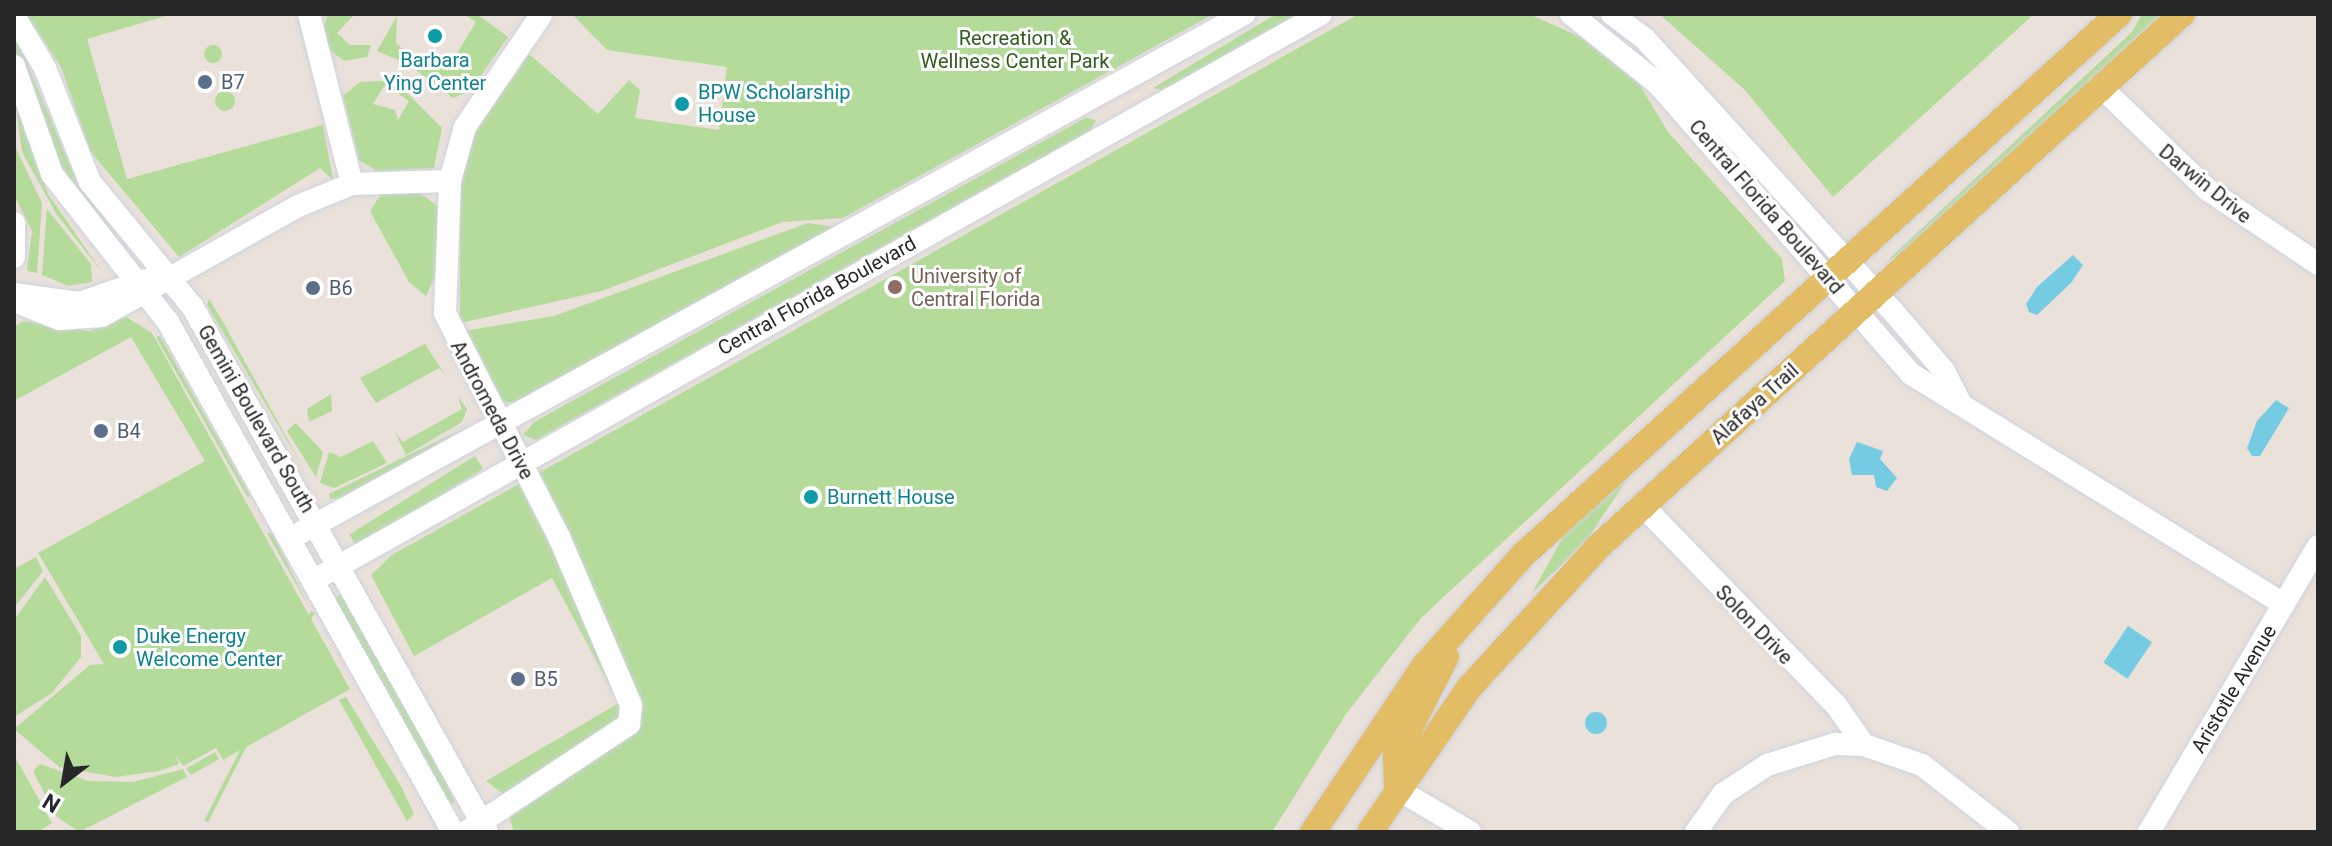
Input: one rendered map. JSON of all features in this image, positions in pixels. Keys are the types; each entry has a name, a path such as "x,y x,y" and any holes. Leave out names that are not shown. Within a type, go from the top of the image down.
{"main road":[{"path":"1313,832 1390,711 1470,611 1576,505 2119,14"},
{"name":"Alafaya Trail","path":"1370,832 1397,789 1509,640 1642,505 2104,90 2182,14"},
{"path":"1397,789 1396,755 1470,611"}],"street":[{"path":"309,14 352,184"},
{"name":"Central Florida Boulevard","path":"291,538 1244,14"},
{"name":"Central Florida Boulevard","path":"314,580 1321,14"},
{"name":"Central Florida Boulevard","path":"1571,14 1658,84 1838,269 1877,294 1936,360 1959,401"},
{"name":"Central Florida Boulevard","path":"1612,14 1645,39 1838,269 1857,312 1911,374 2284,604"},
{"name":"Andromeda Drive","path":"478,829 629,724 631,705 520,464 445,313 450,181 465,127 541,15"},
{"name":"Gemini Boulevard South","path":"14,16 45,68 90,182 171,279 316,524 478,829"},
{"name":"Gemini Boulevard South","path":"14,66 41,147 72,206 139,288 291,538 453,832"},
{"name":"Darwin Drive","path":"2104,90 2208,190 2318,264"},
{"path":"14,294 80,303 139,288 171,279 298,206 352,184 450,181"},
{"path":"14,223 14,257"},
{"path":"14,301 81,321 139,288"},
{"name":"Solon Drive","path":"1642,505 1836,705 1864,745"},
{"name":"Aristotle Avenue","path":"2149,832 2318,546"},
{"path":"1696,832 1723,794 1767,765 1835,744 1864,745 1922,765 2008,832"},
{"path":"1397,789 1470,832"}],"green space":[{"path":"26,14 172,14 87,39 127,179 323,125 333,180 320,168 179,257 90,151 61,67"},
{"path":"328,14 355,14 337,33 350,45 371,45 367,57 344,61 330,50 322,32"},
{"path":"463,14 477,14 508,37 470,91 453,98 416,70 421,62 439,69 452,62 476,22"},
{"name":"Recreation & Wellness Center Park","path":"572,14 1214,14 843,218 782,222 602,291 460,323 460,160 491,101 528,53 598,114 629,80 640,90 635,118 719,130 727,67 607,50"},
{"path":"1276,14 1306,14 1162,90 1153,88"},
{"path":"1359,14 1529,14 1580,37 1640,85 1668,132 1782,259 1785,281 1421,618 1346,714 1272,832 514,832 502,793 486,781 619,703 552,578 414,656 371,575 392,555"},
{"path":"1659,14 2034,14 1833,197 1744,89"},
{"path":"2142,14 2161,14 1898,258 1889,259 2132,32"},
{"path":"397,16 396,43 412,58 408,64 377,51"},
{"path":"14,32 76,179 125,249 65,178 14,49"},
{"path":"213,45 222,54 213,63 204,54"},
{"path":"382,81 397,86 394,91 384,86 373,104 395,110 398,120 409,101 399,94 402,88 442,128 434,168 377,171 359,160 343,96 360,82"},
{"path":"14,91 48,194 102,272 57,215 22,152"},
{"path":"225,91 232,94 235,101 232,108 225,111 218,108 215,101 218,94"},
{"path":"1085,118 1096,120 1091,130 536,440 523,435 534,422"},
{"path":"14,144 42,203 37,273 27,271 32,231 14,195"},
{"path":"420,193 437,206 437,272 426,296 409,282 370,211 381,194"},
{"path":"47,209 91,264 92,282 68,286 42,275"},
{"path":"808,223 836,227 517,403 499,401 463,331 554,316"},
{"path":"209,299 223,322 304,469 207,305"},
{"path":"126,317 152,333 350,689 223,760 216,748 183,766 175,755 179,764 159,771 115,777 59,767 14,729 90,665 104,664 38,553 205,461 131,337 14,401 14,326 24,321 90,331"},
{"path":"160,336 250,495 248,498 156,337"},
{"path":"425,344 447,378 439,368 376,403 360,378"},
{"path":"331,394 332,411 309,422 307,409"},
{"path":"458,397 467,409 462,422 406,455 395,432 403,442 462,409"},
{"path":"296,423 323,452 316,477 287,431"},
{"path":"460,430 347,497 330,499 329,494"},
{"path":"373,441 387,463 334,488 320,483 329,452 341,457"},
{"path":"475,456 483,469 357,547 349,534"},
{"path":"1632,472 1586,541 1532,593 1568,528"},
{"path":"267,533 272,533 308,605"},
{"path":"36,557 43,571 14,608 14,569"},
{"path":"45,577 81,636 81,657 52,693 14,717 14,620"},
{"path":"341,594 455,802 449,805 334,598"},
{"path":"311,611 315,613 208,822 204,820"},
{"path":"346,697 401,786 414,814 407,821 339,700"},
{"path":"215,752 219,759 190,775 186,768"},
{"path":"14,755 52,823 38,832 14,832"},
{"path":"40,764 89,781 133,782 183,769 187,777 79,832 56,816 33,771"}],"water":[{"path":"2073,255 2083,265 2071,283 2037,315 2029,312 2026,304 2037,287"},
{"path":"2276,400 2289,408 2260,456 2252,456 2247,448 2257,421"},
{"path":"1857,442 1883,451 1880,459 1897,478 1887,491 1876,487 1874,475 1852,475 1849,459"},
{"path":"2128,626 2152,642 2127,679 2103,662"},
{"path":"1596,712 1604,715 1607,723 1604,731 1596,734 1588,731 1585,723 1588,715"}],"place":[{"name":"Barbara Ying Center","path":"435,36"},
{"name":"B7","path":"205,82"},
{"name":"BPW Scholarship House","path":"682,104"},
{"name":"University of Central Florida","path":"895,287"},
{"name":"B6","path":"313,288"},
{"name":"B4","path":"101,431"},
{"name":"Burnett House","path":"811,497"},
{"name":"Duke Energy Welcome Center","path":"120,647"},
{"name":"B5","path":"518,679"}]}
